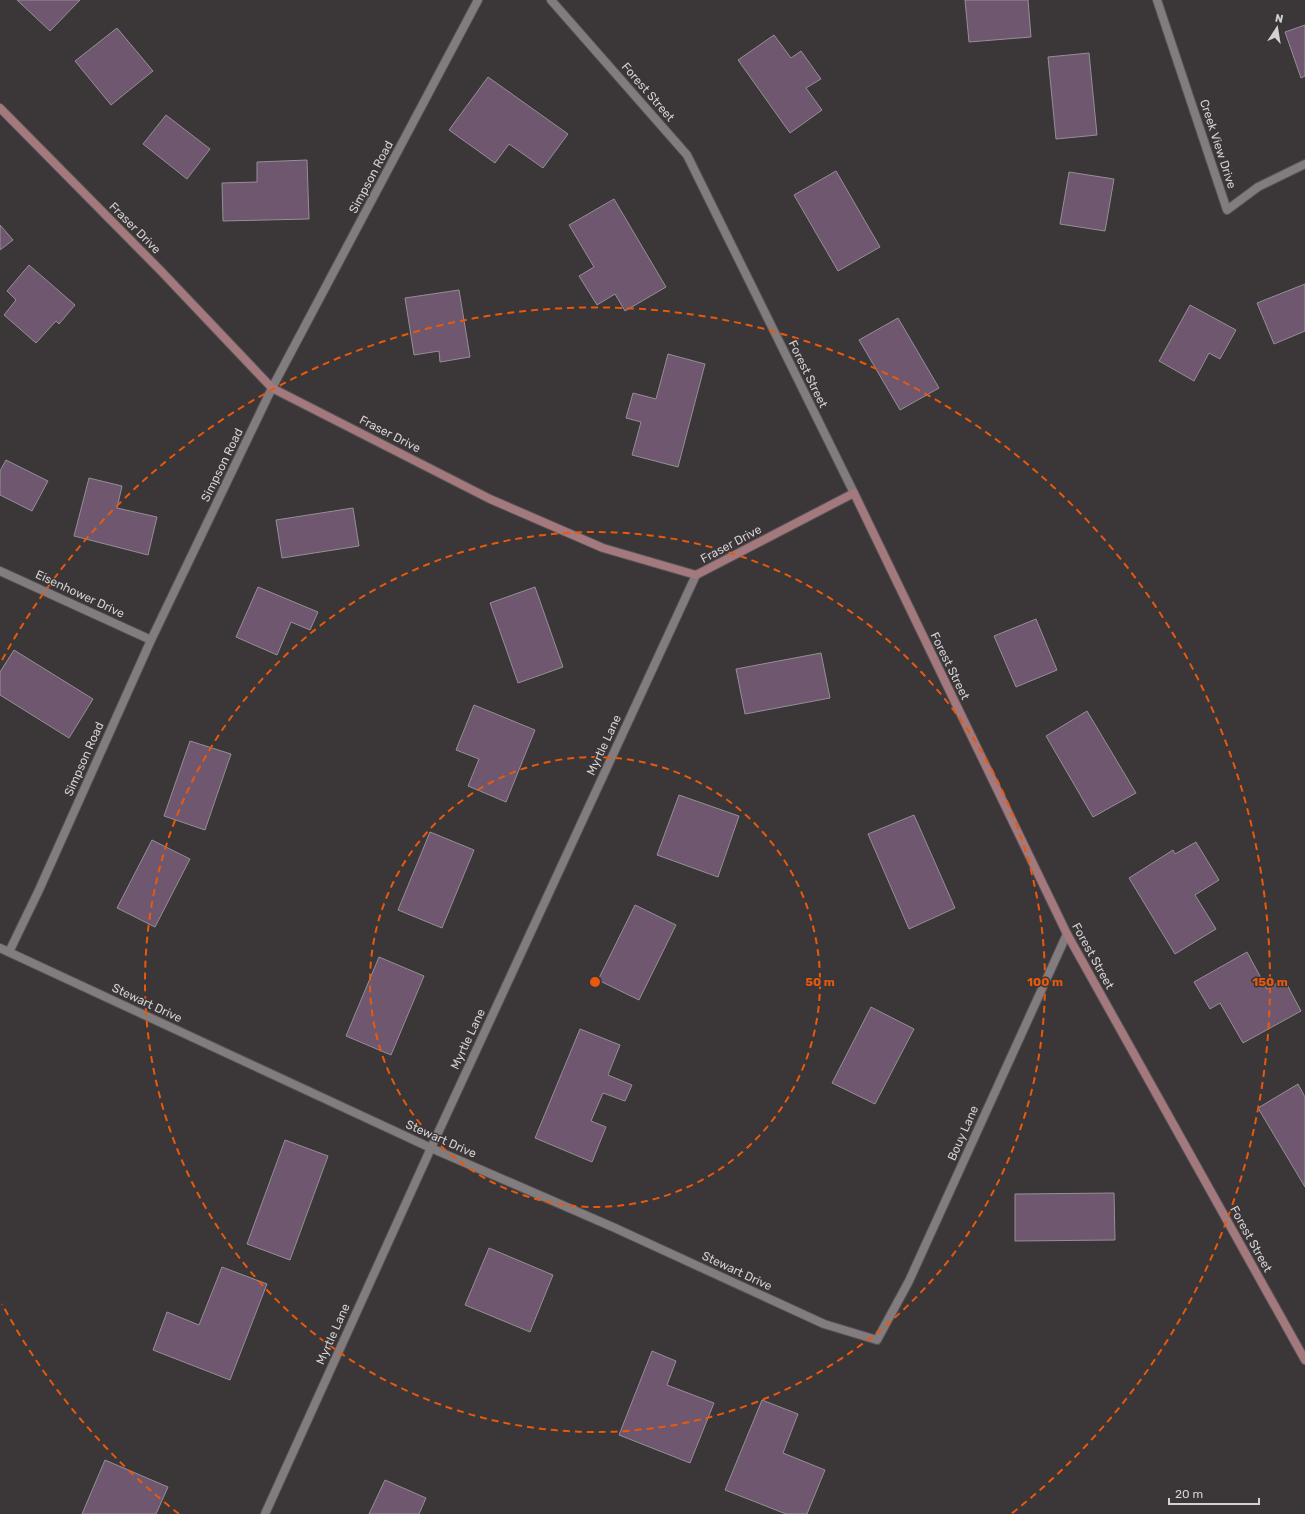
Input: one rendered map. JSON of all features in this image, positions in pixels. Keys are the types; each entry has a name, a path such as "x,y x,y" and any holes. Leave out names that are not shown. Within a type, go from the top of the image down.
{"street":[{"name":"Simpson Road","path":"9,952 39,890 151,640 272,388 478,0"},
{"name":"Forest Street","path":"551,0 687,155 854,493 1067,934 1305,1360"},
{"name":"Creek View Drive","path":"1157,0 1227,210 1258,187 1305,164"},
{"name":"Fraser Drive","path":"0,108 161,271 272,388 490,498 603,548 696,575 854,493"},
{"name":"Eisenhower Drive","path":"0,571 151,640"},
{"name":"Myrtle Lane","path":"265,1514 431,1148 696,575"},
{"name":"Bouy Lane","path":"877,1340 909,1281 1067,934"},
{"name":"Stewart Drive","path":"0,948 431,1148 615,1228 824,1324 877,1340"}],"building":[{"path":"17,0 80,0 50,31"},
{"path":"965,0 1028,0 1031,37 969,42"},
{"path":"1305,25 1305,76 1301,78 1285,32"},
{"path":"117,28 153,71 111,105 75,61"},
{"path":"774,35 791,58 801,51 821,79 806,88 822,110 790,133 738,60"},
{"path":"1089,53 1097,135 1056,139 1048,57"},
{"path":"488,77 568,134 543,168 509,144 495,163 449,130"},
{"path":"166,115 210,149 187,179 143,144"},
{"path":"307,160 309,219 223,221 222,183 257,182 257,162"},
{"path":"836,171 880,247 838,271 794,195"},
{"path":"1069,172 1114,179 1105,231 1060,224"},
{"path":"614,199 666,287 625,311 615,294 597,305 579,276 594,267 569,225"},
{"path":"0,225 13,240 0,250"},
{"path":"29,265 75,305 59,324 56,321 36,343 4,315 16,300 7,291"},
{"path":"1305,284 1305,331 1274,344 1257,303"},
{"path":"459,290 470,357 440,362 439,351 414,355 405,298"},
{"path":"1190,305 1236,330 1220,359 1209,353 1194,381 1159,361"},
{"path":"898,318 939,388 900,410 859,340"},
{"path":"668,354 705,364 678,467 632,455 641,422 626,418 633,393 656,399"},
{"path":"6,460 48,481 32,511 0,495 0,471"},
{"path":"89,478 122,486 117,508 157,517 148,555 74,536"},
{"path":"353,508 359,546 282,558 276,520"},
{"path":"258,587 318,612 310,630 291,622 277,655 236,637"},
{"path":"535,587 563,667 518,683 490,603"},
{"path":"1036,619 1057,670 1016,687 994,636"},
{"path":"14,650 93,699 69,738 0,695 0,672"},
{"path":"821,653 830,698 745,714 736,669"},
{"path":"474,705 535,730 506,802 468,786 479,759 456,750"},
{"path":"1087,711 1136,793 1093,817 1046,736"},
{"path":"190,741 231,754 205,830 164,816"},
{"path":"679,795 739,816 718,877 657,855"},
{"path":"914,815 955,908 909,929 868,834"},
{"path":"430,832 474,850 442,928 398,910"},
{"path":"152,840 190,859 155,927 117,908"},
{"path":"1196,842 1219,880 1195,895 1216,929 1175,954 1129,878 1173,850 1175,854"},
{"path":"635,905 676,925 639,1000 598,980"},
{"path":"1247,952 1267,989 1284,979 1301,1011 1243,1043 1220,1003 1210,1009 1194,982"},
{"path":"379,957 424,976 391,1055 346,1036"},
{"path":"871,1007 914,1029 875,1104 832,1083"},
{"path":"580,1029 620,1045 608,1075 632,1085 625,1101 603,1093 591,1121 606,1127 592,1162 535,1138"},
{"path":"1298,1084 1305,1097 1305,1187 1258,1108"},
{"path":"285,1140 328,1156 290,1260 247,1244"},
{"path":"1114,1193 1115,1240 1015,1241 1015,1194"},
{"path":"489,1248 553,1275 530,1332 465,1305"},
{"path":"222,1267 267,1284 230,1380 153,1350 167,1312 199,1325"},
{"path":"652,1351 676,1361 667,1385 714,1403 690,1463 619,1435"},
{"path":"762,1400 798,1414 783,1453 825,1470 807,1514 786,1514 725,1490"},
{"path":"105,1460 168,1487 156,1514 82,1514"},
{"path":"385,1480 426,1498 419,1514 369,1514"}]}
